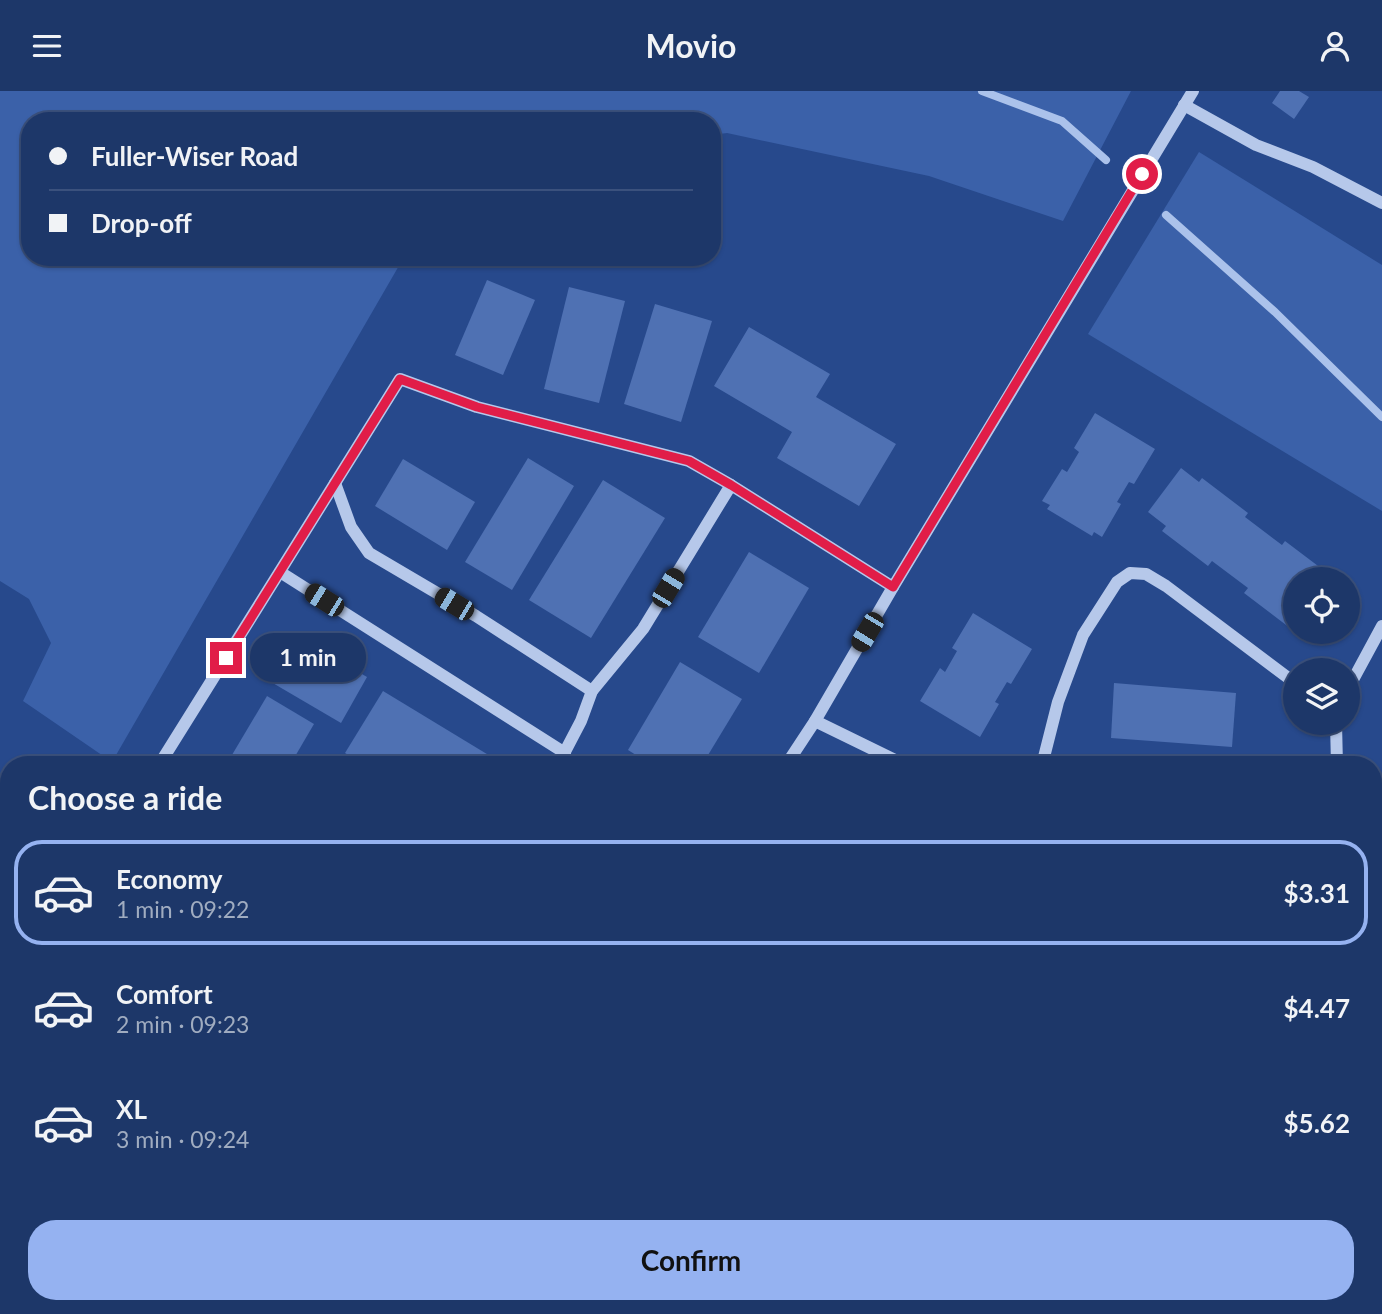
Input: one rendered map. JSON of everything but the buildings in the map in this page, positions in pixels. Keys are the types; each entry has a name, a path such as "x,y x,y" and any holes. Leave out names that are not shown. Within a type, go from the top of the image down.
{"street":[{"path":"792,756 1193,91"},
{"path":"1184,105 1256,145 1313,167 1382,203"},
{"path":"165,756 400,379 477,407 689,461 893,587"},
{"path":"335,483 351,527 369,553 476,616 592,691"},
{"path":"563,756 581,721 592,691 643,629 731,485"},
{"path":"280,572 556,756"},
{"path":"1044,756 1058,702 1083,635 1117,582 1130,573 1146,574 1166,586 1283,674"},
{"path":"1360,667 1382,627"},
{"path":"815,721 887,756"},
{"path":"1336,735 1337,756"}],"shaded area":[{"path":"0,91 1131,91 1063,221 929,176 721,134 721,112 21,112 21,266 399,266 115,756 103,756 23,701 51,643 29,599 0,581"},
{"path":"1199,152 1382,265 1382,511 1088,334"}],"waterway":[{"path":"982,91 1062,121 1106,160"},
{"path":"1166,215 1275,312 1382,417"}],"route":[{"path":"226,658 400,379 477,407 689,461 893,587 1142,174"}]}
